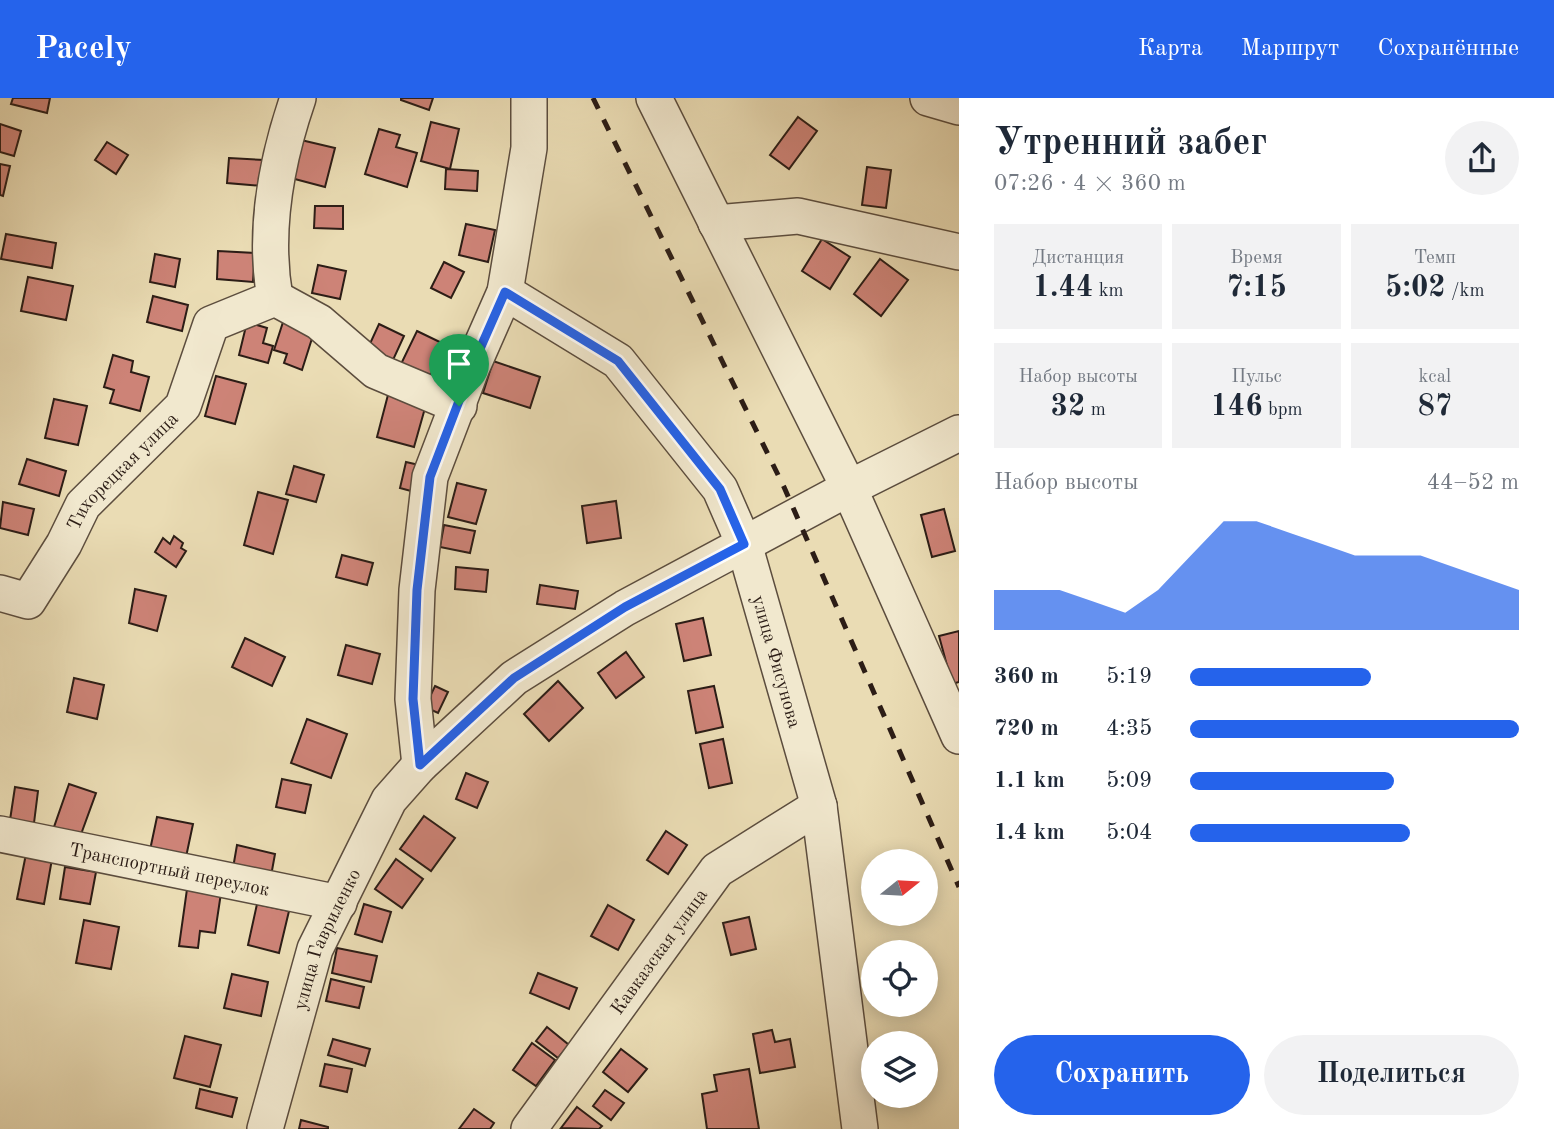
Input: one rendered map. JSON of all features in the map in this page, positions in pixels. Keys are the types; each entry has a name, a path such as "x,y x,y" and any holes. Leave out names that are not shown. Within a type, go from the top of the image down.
{"street":[{"path":"298,98 283,141 271,214 272,283 275,298 319,321 376,370 459,406"},
{"path":"420,765 413,699 417,590 430,477 472,367 505,292 529,148 529,98"},
{"path":"654,98 849,488 959,736"},
{"path":"928,98 959,107"},
{"path":"716,223 798,216 959,252"},
{"name":"улица Фисунова","path":"505,292 618,361 720,489 744,544 819,806 860,1129"},
{"name":"Тихорецкая улица","path":"14,597 64,544 83,505 183,405 211,324 275,298"},
{"name":"улица Гавриленко","path":"265,1129 315,949 389,800 420,765 514,678 625,607 959,433"},
{"name":"Кавказская улица","path":"529,1129 717,870 819,806"},
{"name":"Транспортный переулок","path":"0,834 339,903"}],"building":[{"path":"13,98 50,98 47,113 11,104"},
{"path":"401,98 433,98 429,110"},
{"path":"798,117 817,131 789,169 770,155"},
{"path":"431,122 459,129 450,169 421,161"},
{"path":"0,124 21,131 14,156 0,152"},
{"path":"379,129 400,135 396,147 417,153 407,187 365,174"},
{"path":"301,140 335,148 325,187 291,178"},
{"path":"107,142 128,155 116,174 95,160"},
{"path":"229,158 264,160 262,186 227,183"},
{"path":"0,164 10,166 3,196 0,195"},
{"path":"867,167 891,170 886,208 862,205"},
{"path":"446,169 478,171 477,191 445,189"},
{"path":"315,206 343,206 343,229 314,228"},
{"path":"466,224 495,230 488,262 459,255"},
{"path":"6,234 56,243 52,268 1,259"},
{"path":"822,239 850,257 830,289 802,271"},
{"path":"218,251 255,253 253,282 217,279"},
{"path":"155,254 180,259 175,287 150,282"},
{"path":"880,259 908,280 881,316 854,294"},
{"path":"444,262 464,272 451,298 431,288"},
{"path":"318,265 346,271 340,299 312,293"},
{"path":"28,277 73,286 66,320 21,311"},
{"path":"153,296 188,305 182,331 147,322"},
{"path":"284,319 315,329 302,370 284,363 287,354 274,350"},
{"path":"247,322 267,328 263,343 273,346 268,363 239,355"},
{"path":"379,324 404,336 393,360 368,348"},
{"path":"417,331 446,345 429,378 401,364"},
{"path":"113,355 133,361 131,372 149,377 140,411 110,403 114,390 104,387"},
{"path":"493,361 540,377 530,408 483,393"},
{"path":"216,376 246,384 235,424 205,416"},
{"path":"389,391 427,401 414,447 377,437"},
{"path":"54,399 87,406 78,445 45,438"},
{"path":"27,459 66,471 59,496 19,484"},
{"path":"406,462 428,467 422,494 400,488"},
{"path":"294,466 324,475 316,502 286,494"},
{"path":"457,483 486,490 476,524 448,517"},
{"path":"258,492 288,500 273,554 244,545"},
{"path":"616,501 621,538 587,543 582,506"},
{"path":"3,502 34,509 28,535 0,528"},
{"path":"944,509 955,551 932,557 921,515"},
{"path":"444,525 475,531 470,553 440,547"},
{"path":"174,536 183,543 181,548 186,551 176,567 155,552 163,538 170,544"},
{"path":"342,555 373,563 367,585 336,577"},
{"path":"456,567 488,570 486,592 455,589"},
{"path":"540,585 578,591 575,609 537,604"},
{"path":"135,589 166,596 157,631 129,623"},
{"path":"703,618 711,655 684,661 676,624"},
{"path":"959,631 959,682 952,684 939,636"},
{"path":"245,638 285,657 272,686 232,667"},
{"path":"346,645 380,654 372,684 338,675"},
{"path":"626,652 644,677 616,698 598,673"},
{"path":"74,678 104,685 97,719 67,712"},
{"path":"558,681 583,708 549,741 524,714"},
{"path":"435,686 448,692 438,713 425,707"},
{"path":"714,686 723,727 696,733 688,691"},
{"path":"307,719 347,734 331,778 291,763"},
{"path":"723,739 732,783 709,788 700,744"},
{"path":"466,773 488,782 477,808 456,799"},
{"path":"282,779 311,785 305,813 276,807"},
{"path":"69,784 96,793 80,837 54,827"},
{"path":"15,787 38,791 34,823 10,820"},
{"path":"424,816 455,838 431,871 400,849"},
{"path":"157,817 193,824 186,857 150,850"},
{"path":"666,831 687,845 668,874 647,860"},
{"path":"237,845 275,854 271,876 233,868"},
{"path":"26,854 52,859 44,904 17,899"},
{"path":"396,859 423,879 402,908 375,889"},
{"path":"65,867 96,872 90,904 60,899"},
{"path":"187,889 221,893 215,933 200,931 198,948 179,946"},
{"path":"257,904 289,911 279,953 248,945"},
{"path":"364,904 391,912 382,942 355,934"},
{"path":"608,905 634,920 618,950 591,936"},
{"path":"749,917 756,949 731,955 723,923"},
{"path":"84,920 119,927 111,969 76,963"},
{"path":"337,948 377,956 371,982 332,973"},
{"path":"538,973 577,988 569,1009 530,993"},
{"path":"232,974 268,982 261,1016 224,1008"},
{"path":"331,979 364,987 359,1008 326,1001"},
{"path":"547,1027 569,1045 558,1058 536,1041"},
{"path":"772,1030 775,1042 790,1039 795,1067 760,1073 753,1034"},
{"path":"185,1036 221,1045 210,1087 174,1078"},
{"path":"333,1039 370,1049 365,1066 328,1055"},
{"path":"532,1043 555,1060 536,1086 513,1070"},
{"path":"621,1049 647,1069 628,1092 603,1072"},
{"path":"325,1064 352,1069 347,1092 320,1086"},
{"path":"749,1069 759,1129 707,1129 702,1094 717,1091 714,1075"},
{"path":"200,1089 237,1098 232,1117 196,1108"},
{"path":"605,1090 624,1103 611,1120 593,1106"},
{"path":"577,1107 602,1126 599,1129 561,1128"},
{"path":"474,1109 494,1123 490,1129 459,1129"},
{"path":"301,1120 328,1127 328,1129 299,1129"}],"railway":[{"path":"593,98 784,487 959,887"}],"route":[{"path":"505,292 618,361 720,489 744,544 625,607 514,678 420,765 413,699 417,590 430,477 459,406 472,367 505,292"}]}
